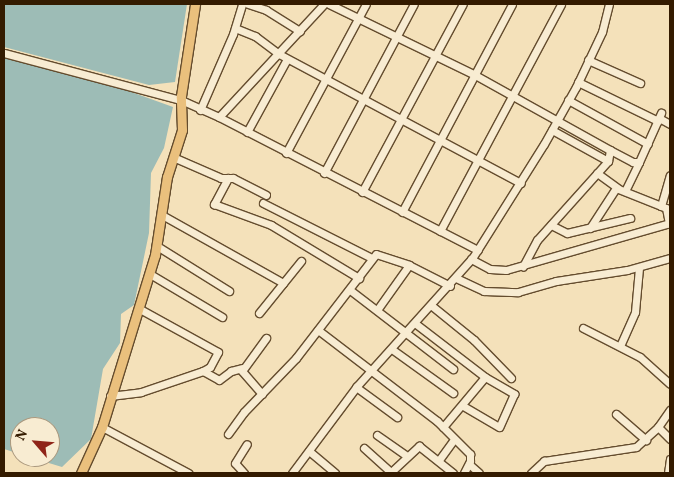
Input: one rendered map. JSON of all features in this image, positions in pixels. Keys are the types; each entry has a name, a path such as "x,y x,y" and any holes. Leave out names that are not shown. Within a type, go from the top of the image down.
{"main road":[{"path":"81,473 102,427 157,246 173,157 182,130 181,100 195,4"}],"street":[{"path":"200,110 235,28 242,4"},
{"path":"248,4 266,10 300,31"},
{"path":"219,117 324,4"},
{"path":"329,4 398,35 475,74 558,119 610,150 633,162 639,162"},
{"path":"286,153 327,80 366,4"},
{"path":"324,173 414,4"},
{"path":"362,192 463,4"},
{"path":"402,212 512,4"},
{"path":"440,231 561,4"},
{"path":"292,473 356,387 406,336 450,286 478,250 552,130 578,82 602,32 608,6 599,4"},
{"path":"235,28 260,39 287,59 521,182"},
{"path":"4,53 181,100 219,117 324,173 478,250"},
{"path":"247,132 287,59"},
{"path":"588,60 640,83"},
{"path":"578,82 659,117 670,124"},
{"path":"568,100 648,144"},
{"path":"622,190 639,162 659,117"},
{"path":"552,130 608,161"},
{"path":"523,266 529,251 608,161 610,150"},
{"path":"173,157 266,195"},
{"path":"472,259 496,270 523,266 669,224 666,208 622,190 597,173"},
{"path":"661,206 670,175"},
{"path":"228,178 214,204 271,224 359,278"},
{"path":"590,228 614,189 622,190"},
{"path":"263,203 372,258"},
{"path":"162,214 283,283"},
{"path":"551,225 567,233 630,218"},
{"path":"157,246 229,290"},
{"path":"228,434 296,358 350,290 372,258 378,254 408,265 450,286"},
{"path":"456,278 484,290 518,292 556,281 639,268 670,258"},
{"path":"259,313 301,261"},
{"path":"377,310 408,265"},
{"path":"620,346 635,312 639,268"},
{"path":"150,274 222,317"},
{"path":"350,290 377,310 406,336 453,369"},
{"path":"432,306 479,345 511,378"},
{"path":"110,396 141,392 210,368 217,348 138,308"},
{"path":"416,324 485,377 514,394 501,426 496,427 463,406"},
{"path":"582,328 640,357 670,384"},
{"path":"318,330 444,427 470,454 469,464 464,473"},
{"path":"203,371 219,380 232,371 242,368 266,338"},
{"path":"393,350 453,393"},
{"path":"242,368 242,374 262,394"},
{"path":"444,427 485,377"},
{"path":"356,387 397,417"},
{"path":"531,473 544,461 636,447 646,440 658,427 670,410"},
{"path":"616,414 646,440"},
{"path":"102,427 188,473"},
{"path":"658,427 670,439"},
{"path":"377,435 406,456"},
{"path":"439,460 454,439"},
{"path":"244,473 235,463 247,444"},
{"path":"364,448 390,473 406,456 419,446 453,473"},
{"path":"309,451 335,473"},
{"path":"668,473 670,459"},
{"path":"469,464 479,473"}],"water":[{"path":"4,4 187,4 175,82 149,85 4,47"},
{"path":"4,58 112,85 173,107 164,148 151,173 149,233 134,305 121,314 120,343 103,369 91,439 62,467 60,466 60,417 10,417 10,451 4,449"}]}
